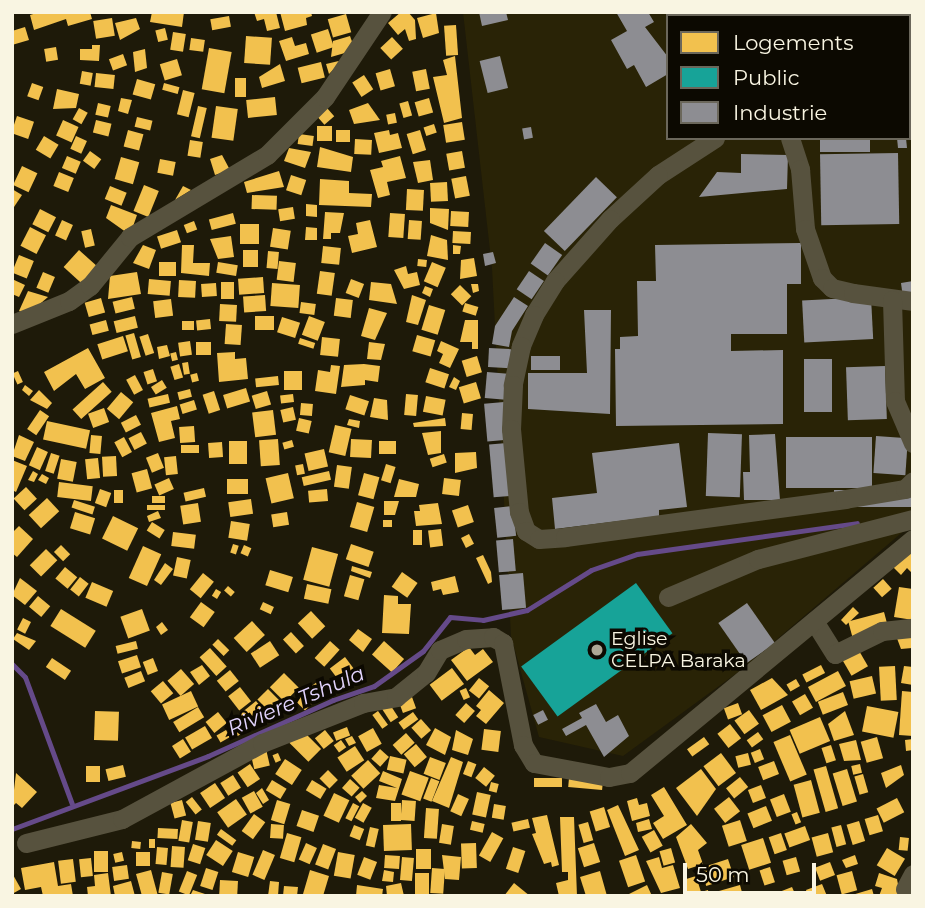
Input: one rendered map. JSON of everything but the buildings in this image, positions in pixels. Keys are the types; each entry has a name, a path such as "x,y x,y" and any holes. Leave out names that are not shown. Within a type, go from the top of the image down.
{"street":[{"path":"12,324 69,301 90,286 130,237 267,155 325,97 382,12"},
{"path":"712,140 658,176 610,219 555,281 534,316 521,346 513,384 511,429 519,512 526,531 539,540 565,537 857,497 905,489 913,481"},
{"path":"791,140 799,160 805,229 822,278 832,288 892,300 913,301"},
{"path":"892,300 895,401 913,443"},
{"path":"668,597 758,559 913,519"},
{"path":"26,843 122,819 262,743 363,703 396,697 426,673 440,650 466,639 493,638 503,643 523,745 534,763 609,777 630,773 913,540"},
{"path":"814,621 835,654 882,631 913,628"}],"shaded area":[{"path":"463,12 913,12 913,523 741,670 623,756 539,737 511,636 492,268"}],"waterway":[{"name":"Riviere Tshula","path":"12,829 208,756 333,700 374,686 423,651 450,617 483,620 527,610 591,570 637,554 857,523"},
{"path":"12,664 25,677 72,804"}],"place":[{"name":"Eglise CELPA Baraka","path":"597,650"}]}
